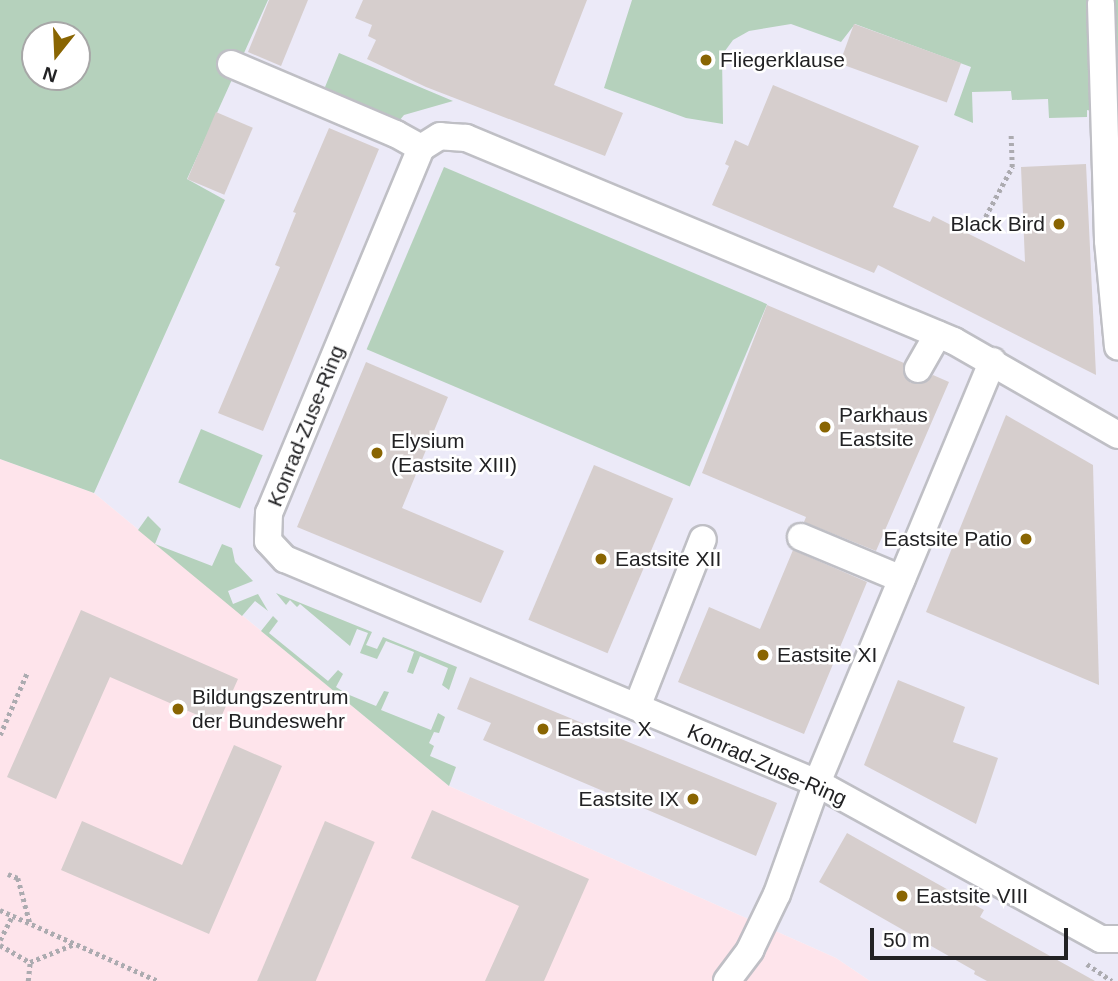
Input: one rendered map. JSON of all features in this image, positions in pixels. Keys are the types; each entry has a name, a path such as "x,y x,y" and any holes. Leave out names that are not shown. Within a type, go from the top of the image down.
{"street":[{"path":"1101,4 1108,242 1118,347"},
{"path":"231,64 396,134 421,148 440,136 466,138 938,334 993,361 1118,435"},
{"name":"Konrad-Zuse-Ring","path":"421,148 269,513 268,541 285,559 817,783 1101,939 1118,939"},
{"path":"918,369 938,334"},
{"path":"727,981 750,950 777,894 817,783 993,361"},
{"path":"802,537 902,579"},
{"path":"637,707 704,540"}],"path":[{"path":"982,223 1012,167 1011,132"},
{"path":"0,735 27,673"},
{"path":"0,719 9,715"},
{"path":"8,874 18,878 30,924"},
{"path":"0,910 158,981"},
{"path":"12,916 0,943 30,962"},
{"path":"30,962 74,944"},
{"path":"28,981 30,962"}],"shaded area":[{"path":"0,0 1118,0 1118,981 870,981 836,958 449,786 94,493 0,459"},
{"name":"Bildungszentrum der Bundeswehr","path":"0,459 94,493 449,786 836,958 870,981 0,981"}],"green space":[{"path":"0,0 268,0 187,179 225,200 94,493 0,459"},
{"path":"632,0 1118,0 1118,146 1112,116 1087,110 1087,117 1049,118 1048,99 1012,100 1011,91 972,92 973,123 954,115 971,67 855,24 841,42 791,24 749,31 733,40 722,55 723,124 686,118 604,88"},
{"path":"339,53 453,101 404,115 399,121 327,90 325,87"},
{"path":"444,167 767,304 690,486 367,349"},
{"path":"201,429 263,455 240,509 178,482"},
{"path":"148,516 161,529 155,544 212,566 222,544 232,548 235,562 253,581 228,591 233,604 258,594 268,611 255,601 242,616 138,530"},
{"path":"276,593 372,632 366,645 377,649 383,637 457,667 449,690 442,685 448,668 420,656 413,674 407,672 414,652 386,641 377,659 360,653 368,633 357,629 350,646 300,604 297,607 290,600 286,605"},
{"path":"273,616 278,621 269,633 328,681 338,670 343,674 336,687 347,694 376,706 384,691 389,692 381,710 431,730 438,713 445,717 439,733 434,732 429,743 434,746 430,756 456,767 449,786 261,631"}],"building":[{"path":"269,0 308,0 281,66 248,52"},
{"path":"363,0 587,0 554,85 623,113 605,156 426,87 367,59 376,40 368,36 372,25 355,18"},
{"path":"854,24 961,63 947,102 840,63"},
{"path":"773,85 919,146 893,207 930,222 933,216 1025,262 1021,167 1086,164 1096,375 878,265 874,273 712,205 729,166 725,164 735,140 748,146"},
{"path":"216,112 253,128 224,195 187,179"},
{"path":"329,128 379,149 263,431 218,413 280,267 275,265 296,213 293,212"},
{"name":"Parkhaus Eastsite","path":"767,305 904,363 904,376 911,383 925,383 933,375 949,382 876,551 804,522 806,517 702,473"},
{"name":"Elysium (Eastsite XIII)","path":"366,362 448,397 402,508 504,551 481,603 297,527"},
{"name":"Eastsite Patio","path":"1006,415 1093,465 1099,685 926,612"},
{"name":"Eastsite XII","path":"594,465 673,499 608,653 528,620"},
{"name":"Eastsite XI","path":"793,550 867,582 804,734 678,682 709,607 760,629"},
{"path":"81,610 238,679 218,724 110,677 56,799 7,777"},
{"path":"470,677 777,803 756,856 483,740 491,723 457,709"},
{"path":"898,680 965,707 953,742 998,758 976,824 864,765"},
{"path":"234,745 282,766 209,934 61,870 82,821 182,865"},
{"path":"432,810 589,879 544,981 485,981 519,906 411,858"},
{"path":"325,821 375,842 316,981 257,981"},
{"name":"Eastsite VIII","path":"847,833 984,910 980,917 1095,981 987,981 974,974 975,971 819,882"}],"place":[{"name":"Fliegerklause","path":"706,60"},
{"name":"Black Bird","path":"1059,224"},
{"name":"Parkhaus Eastsite","path":"825,427"},
{"name":"Elysium (Eastsite XIII)","path":"377,453"},
{"name":"Eastsite Patio","path":"1026,539"},
{"name":"Eastsite XII","path":"601,559"},
{"name":"Eastsite XI","path":"763,655"},
{"name":"Bildungszentrum der Bundeswehr","path":"178,709"},
{"name":"Eastsite X","path":"543,729"},
{"name":"Eastsite IX","path":"693,799"},
{"name":"Eastsite VIII","path":"902,896"}]}
